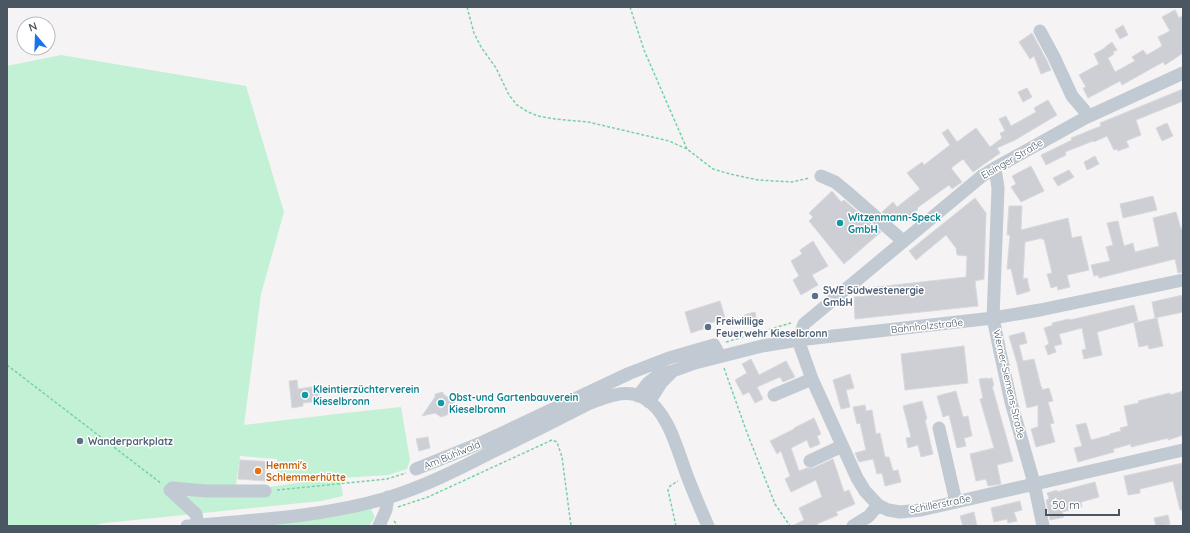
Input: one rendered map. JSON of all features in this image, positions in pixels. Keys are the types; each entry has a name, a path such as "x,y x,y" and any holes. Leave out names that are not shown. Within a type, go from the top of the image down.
{"street":[{"path":"1040,31 1054,56 1072,96 1089,116"},
{"name":"Eisinger Straße","path":"798,340 804,324 982,176 1089,116 1183,73"},
{"name":"Werner-Siemens-Straße","path":"995,168 998,188 993,318 1011,402 1034,483 1043,526"},
{"path":"821,176 835,182 903,241"},
{"name":"Bahnholzstraße","path":"644,399 673,371 695,363 717,350 762,346 798,340 993,318 1040,310 1183,280"},
{"name":"Schillerstraße","path":"798,340 812,379 856,478 867,494 878,505 888,510 900,512 922,510 1034,483 1183,450"},
{"name":"Am Bühlwald","path":"416,470 483,442 630,374 669,358 717,350"},
{"path":"774,395 812,379"},
{"path":"171,489 196,514 193,526 316,514 388,497 420,486 468,464 588,404 620,394 630,394 644,399 656,407 668,427 708,526"},
{"path":"939,428 956,502"},
{"path":"810,461 842,446"},
{"path":"171,489 206,491 265,491"},
{"path":"379,526 386,510 388,497"},
{"path":"853,526 869,516 878,505"}],"path":[{"path":"467,7 474,33 481,48 496,68 509,96 517,106 528,112 538,116 555,119 588,122 669,141 687,149 713,169 730,174 758,180 792,182 821,176"},
{"path":"630,7 644,50 687,149"},
{"path":"790,526 775,504 717,350 799,321 804,324"},
{"path":"7,365 171,489"},
{"path":"502,463 552,440 557,442 562,457 571,526"},
{"name":"Am Bühlwald","path":"265,491 387,478 416,470"},
{"path":"676,526 668,490 670,486 687,477"}],"green space":[{"path":"61,55 246,86 284,212 261,294 244,425 401,407 410,460 407,469 388,475 340,478 343,496 321,501 105,523 90,526 7,526 7,66","holes":["240,456 277,459 277,477 301,476 303,482 235,492"]},
{"path":"371,509 375,517 369,526 257,526"}],"building":[{"path":"1175,10 1179,18 1183,15 1183,53 1165,65 1163,62 1122,85 1120,81 1088,98 1083,88 1086,87 1079,75 1099,64 1094,54 1112,42 1117,50 1108,58 1115,72 1135,61 1132,57 1143,50 1147,55 1162,46 1158,37 1170,31 1162,17"},
{"path":"1123,25 1128,35 1120,39 1115,30"},
{"path":"1032,33 1051,70 1041,74 1034,56 1030,59 1019,42"},
{"path":"1027,88 1032,97 1023,102 1018,92"},
{"path":"1183,89 1183,101 1136,120 1141,135 1126,141 1129,147 1118,151 1117,149 1114,150 1107,136 1065,152 1066,155 1046,165 1041,155 1072,140 1071,138 1101,126 1100,123"},
{"path":"1048,100 1057,115 1015,140 997,148 1000,153 973,172 963,159 951,168 962,182 952,189 949,185 917,208 918,209 905,221 900,215 893,221 882,212 893,202 897,207 920,189 907,173 922,162 924,165 950,145 942,133 948,129 957,142 976,128 990,147 1002,138 1000,133 1005,131 999,119 1006,116 1011,126 1036,112 1034,108"},
{"path":"1167,123 1173,136 1162,141 1156,128"},
{"path":"1095,156 1099,164 1087,170 1084,162"},
{"path":"1031,166 1044,191 1021,202 1011,187 1016,184 1012,176"},
{"path":"1069,170 1074,177 1058,186 1053,178"},
{"name":"Witzenmann-Speck GmbH","path":"832,191 841,202 844,200 881,232 844,264 809,221 813,217 809,213"},
{"path":"1153,196 1157,210 1123,218 1120,204"},
{"path":"975,198 986,213 984,279 975,281 978,306 855,319 854,297 867,296 867,288 966,277 967,256 957,255 956,248 946,235 916,260 909,251"},
{"path":"1009,206 1022,206 1021,230 1068,218 1072,238 1081,236 1089,270 1067,275 1070,287 1058,290 1057,286 1051,288 1047,274 1052,273 1044,239 1042,240 1042,238 1025,242 1023,279 1027,278 1030,291 1017,295 1011,269 1007,269 1010,235 1007,235"},
{"path":"1176,212 1181,229 1183,228 1183,272 1178,273 1175,259 1099,278 1098,275 1094,276 1091,265 1110,261 1106,247 1113,245 1107,223 1118,221 1124,246 1133,243 1135,252 1159,246 1153,218"},
{"path":"813,241 828,266 812,275 818,285 801,295 793,280 799,276 791,261 802,254 800,250"},
{"path":"1183,295 1183,312 1155,318 1152,302"},
{"path":"720,301 725,318 705,325 706,328 691,333 685,312"},
{"path":"1134,305 1138,321 1097,332 1102,355 1084,359 1082,350 1086,349 1082,328 1059,334 1062,344 1054,346 1056,352 1048,355 1045,346 1049,344 1044,328 1053,325 1052,323"},
{"path":"755,312 757,322 747,325 744,315"},
{"path":"1157,318 1163,346 1149,349 1148,345 1139,347 1134,323"},
{"path":"1024,332 1027,343 1019,345 1023,361 1034,359 1042,390 1049,388 1053,401 1048,402 1054,423 1050,424 1055,442 1036,447 1031,429 1038,427 1038,405 1027,408 1017,363 1009,336"},
{"path":"964,346 968,383 905,390 901,354"},
{"path":"751,359 759,375 786,361 795,377 783,382 780,377 757,387 763,399 755,403 749,392 743,395 735,380 747,373 742,364"},
{"path":"850,374 854,388 846,390 850,407 841,409 833,380"},
{"path":"992,378 994,386 992,386 1013,461 997,465 1001,484 988,486 986,479 976,481 970,454 994,448 980,399 983,398 979,379"},
{"name":"Kleintierzüchterverein Kieselbronn","path":"297,380 298,389 318,386 320,401 303,403 303,406 292,408 289,381"},
{"path":"956,391 963,417 968,416 972,436 964,438 966,446 957,448 949,415 943,417 937,396"},
{"path":"1183,391 1183,435 1168,440 1168,438 1131,447 1131,444 1113,449 1114,452 1078,462 1074,448 1082,446 1076,425 1086,423 1091,440 1110,435 1121,431 1120,428 1128,426 1124,406 1139,403 1138,401"},
{"name":"Obst-und Gartenbauverein Kieselbronn","path":"443,392 443,394 455,402 449,405 450,410 447,415 441,417 435,413 422,416 435,397 435,394"},
{"path":"922,401 927,419 925,420 933,454 921,457 918,445 908,448 906,438 911,437 903,406"},
{"path":"865,405 866,411 872,410 876,434 880,433 885,457 889,457 893,471 898,470 901,482 885,486 882,473 877,474 873,459 859,462 855,453 866,450 860,423 857,424 853,407"},
{"path":"814,418 821,434 817,436 820,444 810,448 807,440 791,448 799,471 807,468 813,468 833,459 844,492 849,490 855,504 836,512 838,515 817,524 818,526 792,526 804,520 799,508 822,497 816,480 791,492 785,479 790,476 781,451 777,454 770,441"},
{"path":"428,437 430,448 419,451 416,439"},
{"path":"240,460 275,462 275,469 265,469 265,481 238,479"},
{"path":"1183,463 1183,510 1180,510 1173,481 1140,489 1140,493 1128,495 1124,476"},
{"path":"1095,482 1099,497 1081,502 1082,507 1062,512 1064,517 1050,520 1046,500 1049,499 1047,493 1057,490 1057,492"},
{"path":"1020,501 1022,510 1014,512 1017,521 1008,523 1007,519 994,522 991,508"},
{"path":"974,512 977,526 963,526 960,516"},
{"path":"1168,515 1170,524 1156,526 1154,518"}],"place":[{"name":"Witzenmann-Speck GmbH","path":"840,223"},
{"name":"SWE Südwestenergie GmbH","path":"815,296"},
{"name":"Freiwillige Feuerwehr Kieselbronn","path":"708,327"},
{"name":"Kleintierzüchterverein Kieselbronn","path":"305,395"},
{"name":"Obst-und Gartenbauverein Kieselbronn","path":"441,403"},
{"name":"Wanderparkplatz","path":"80,441"},
{"name":"Hemmi's Schlemmerhütte","path":"258,471"}]}
